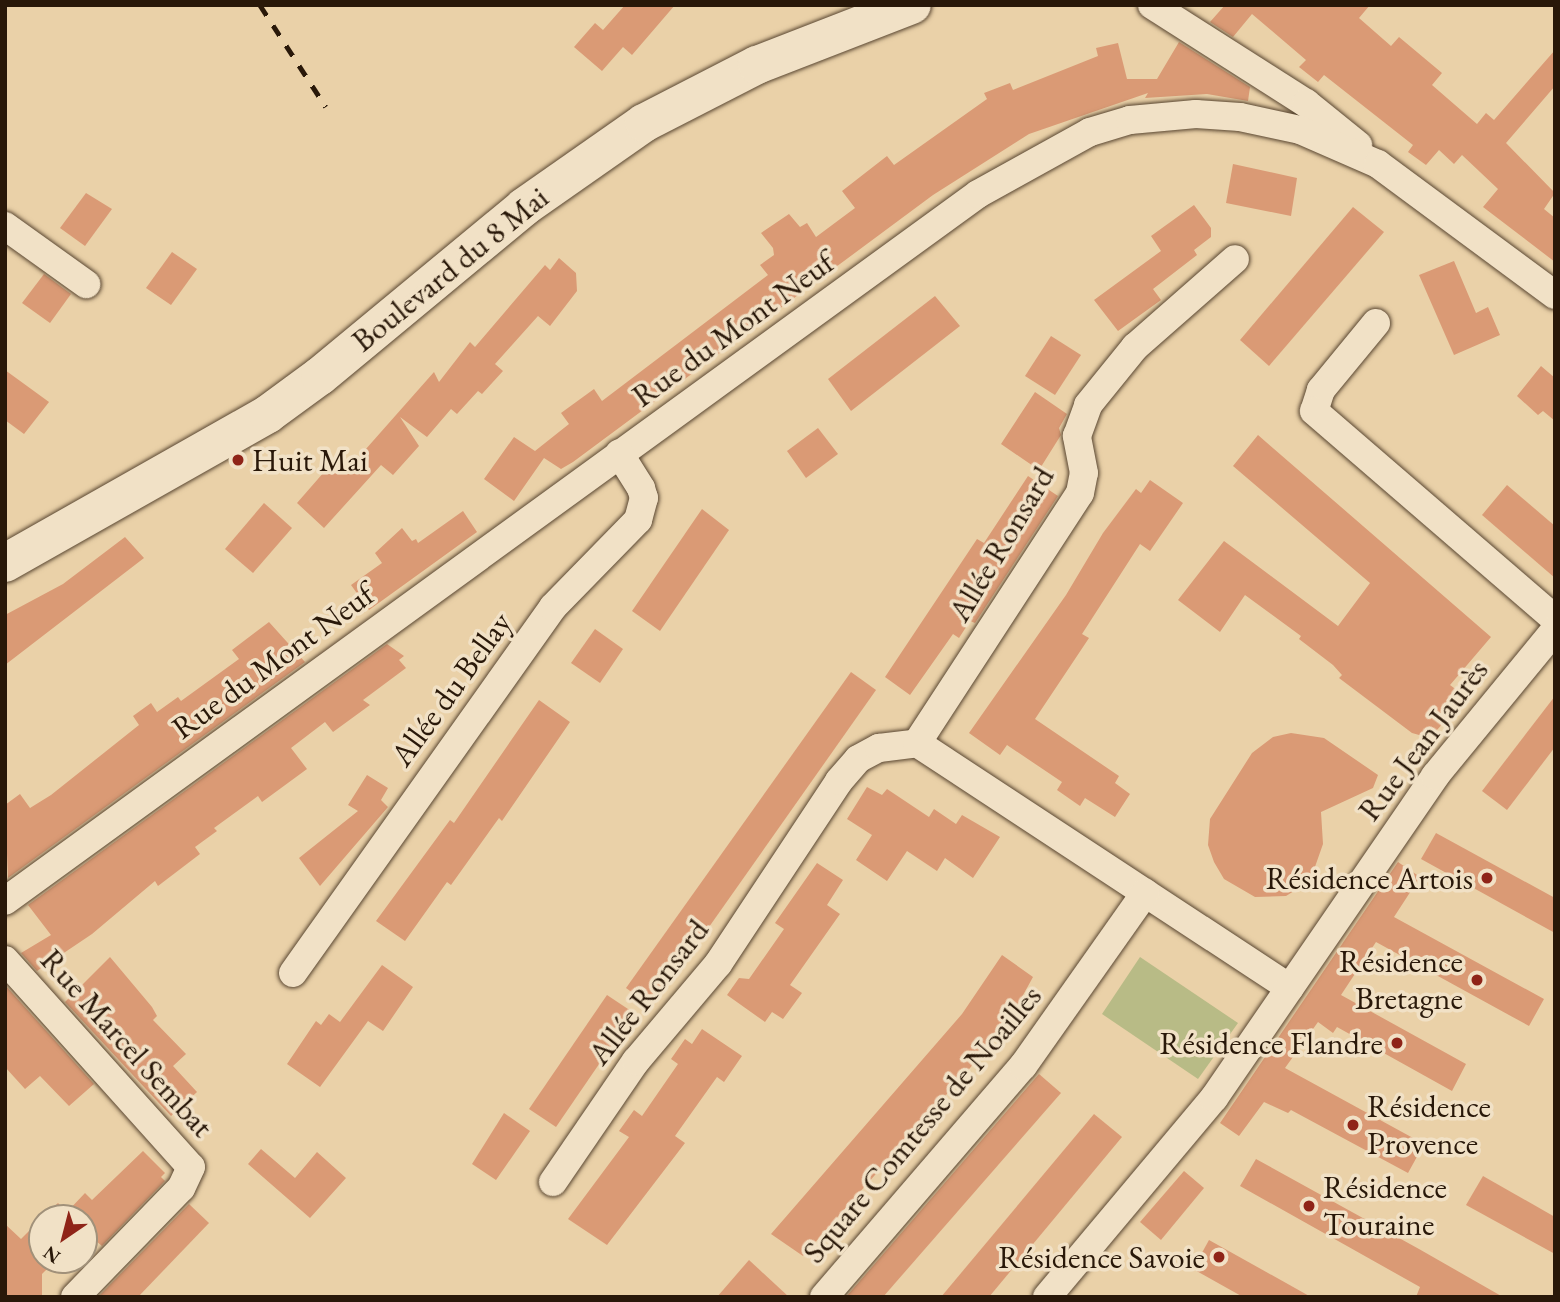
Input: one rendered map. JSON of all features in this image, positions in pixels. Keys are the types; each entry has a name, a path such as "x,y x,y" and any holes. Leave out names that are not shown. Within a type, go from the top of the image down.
{"main road":[{"name":"Boulevard du 8 Mai","path":"5,563 268,414 320,376 523,206 644,124 757,65 912,5"}],"street":[{"path":"1152,5 1306,103 1378,164"},
{"name":"Rue du Mont Neuf","path":"5,901 993,183 1090,132 1162,115 1240,117 1300,130 1378,164 1555,295"},
{"path":"5,226 86,284"},
{"name":"Allée Ronsard","path":"552,1182 636,1061 718,964 848,769 879,748 917,743 1080,493 1084,472 1077,436 1088,405 1135,346 1235,259"},
{"path":"1376,323 1321,390 1314,411 1555,619"},
{"name":"Allée du Bellay","path":"293,973 554,607 638,520 644,498 620,453"},
{"name":"Rue Jean Jaurès","path":"1047,1297 1186,1134 1290,988 1434,776 1555,629"},
{"path":"917,743 1290,988"},
{"name":"Square Comtesse de Noailles","path":"824,1297 1023,1066 1145,893"},
{"name":"Rue Marcel Sembat","path":"5,960 191,1167 181,1188 75,1297"}],"green space":[{"path":"1140,957 1238,1023 1198,1079 1102,1014"}],"building":[{"path":"625,5 675,5 632,55 623,47 602,71 574,47 595,23 603,30"},
{"path":"1225,5 1370,5 1359,18 1391,46 1399,37 1442,73 1432,85 1477,124 1486,113 1494,120 1555,50 1555,86 1506,143 1555,193 1544,209 1555,218 1555,262 1483,207 1498,189 1462,155 1454,164 1439,150 1426,165 1408,152 1413,145 1324,75 1318,82 1299,67 1306,60 1252,14 1233,37 1210,22"},
{"path":"1179,42 1250,87 1248,101 1207,94 1145,98 1148,93 1029,134 933,195 573,462 561,469 544,458 514,501 484,479 514,437 535,451 569,424 561,413 594,389 602,401 768,275 760,265 774,255 773,248 761,233 789,214 800,227 807,223 816,237 855,208 842,191 887,156 894,165 987,99 984,93 1010,83 1013,90 1098,56 1096,48 1118,43 1127,79 1157,79"},
{"path":"1233,164 1297,178 1291,216 1226,203"},
{"path":"86,193 112,209 85,246 60,228"},
{"path":"1194,205 1211,228 1211,237 1194,250 1197,255 1153,289 1161,300 1118,331 1094,300 1161,251 1151,236"},
{"path":"1353,207 1384,232 1269,366 1240,340"},
{"path":"172,252 197,269 171,305 146,288"},
{"path":"559,258 576,273 577,291 550,326 538,316 495,364 503,371 482,394 478,391 457,414 451,409 427,437 400,417 419,446 393,475 381,465 324,528 297,503 338,456 350,467 434,372 439,382 470,342 475,347 545,265 550,270"},
{"path":"1454,261 1476,313 1488,307 1500,335 1454,355 1419,275"},
{"path":"44,274 71,294 50,323 22,303"},
{"path":"935,296 960,326 851,411 828,379"},
{"path":"1051,336 1081,355 1055,395 1025,376"},
{"path":"1541,366 1555,378 1555,421 1543,411 1538,415 1517,396"},
{"path":"5,370 49,402 24,434 5,420"},
{"path":"1035,392 1067,414 1059,428 1061,435 1039,470 1001,444"},
{"path":"818,428 838,454 806,478 787,451"},
{"path":"1258,435 1491,637 1450,685 1466,697 1430,738 1412,733 1339,678 1342,675 1333,665 1299,639 1301,636 1245,595 1220,632 1178,600 1224,541 1338,626 1370,583 1233,466"},
{"path":"1028,476 1058,496 975,623 970,621 959,638 953,634 910,695 885,677 977,539 984,543"},
{"path":"1150,480 1183,503 1150,551 1140,544 1082,634 1089,638 1035,719 1119,776 1115,783 1130,794 1115,817 1085,798 1080,806 1057,790 1062,782 1007,745 1000,755 969,733 1066,595 1103,533 1136,489 1141,493"},
{"path":"1507,485 1555,526 1555,578 1482,515"},
{"path":"264,503 292,528 253,573 225,549"},
{"path":"702,509 729,530 660,631 632,611"},
{"path":"463,511 477,532 369,610 351,585 382,563 375,553 402,528 412,541 416,539 418,543"},
{"path":"125,537 144,558 5,665 5,615 63,584"},
{"path":"269,622 305,662 8,878 5,805 20,794 30,808 51,795 139,725 133,716 151,703 157,712 178,697 181,701 239,659 232,650"},
{"path":"595,629 623,649 600,683 571,663"},
{"path":"387,644 404,656 399,660 406,668 363,700 370,705 333,732 325,722 291,748 307,769 262,802 258,796 214,828 217,831 195,847 200,854 158,886 155,881 92,934 37,971 21,953 51,935 28,905"},
{"path":"851,672 876,690 697,944 653,1001 644,1001 626,988"},
{"path":"1555,696 1555,747 1507,810 1482,791"},
{"path":"539,700 570,722 502,821 499,818 451,885 447,882 405,941 376,921 450,820 454,823"},
{"path":"1291,733 1324,738 1378,775 1373,788 1321,812 1323,844 1310,881 1286,896 1255,897 1224,879 1214,862 1208,845 1210,819 1252,753 1273,737"},
{"path":"367,775 388,788 381,800 388,807 320,886 299,858 358,811 348,805"},
{"path":"867,787 882,795 887,789 929,817 934,809 956,824 962,815 1000,837 973,878 945,858 937,871 907,851 887,881 856,860 872,835 847,819"},
{"name":"Résidence Artois","path":"1436,833 1555,898 1555,933 1421,859"},
{"path":"1398,862 1420,877 1394,917 1544,999 1529,1026 1376,942 1341,995 1466,1064 1452,1091 1337,1027 1333,1033 1318,1022 1285,1068 1424,1144 1408,1173 1291,1110 1288,1113 1264,1102 1239,1136 1220,1123"},
{"path":"817,863 843,880 827,905 840,914 790,985 802,993 783,1019 772,1012 765,1022 727,995 739,978 749,979 784,929 775,923"},
{"path":"1002,955 1033,977 1011,1017 970,1068 803,1256 771,1234 962,1014"},
{"path":"110,957 152,1007 157,1016 153,1020 186,1054 173,1066 197,1092 171,1116 65,1002"},
{"path":"382,965 413,987 383,1031 368,1021 320,1087 287,1064 316,1021 321,1025 329,1014 340,1022"},
{"path":"5,985 94,1084 69,1106 40,1076 25,1089 5,1067"},
{"path":"607,995 634,1013 556,1127 529,1109"},
{"path":"702,1029 742,1056 724,1082 717,1077 675,1136 685,1143 607,1245 568,1219 629,1137 619,1131 634,1110 642,1116 678,1064 671,1059 685,1039 692,1044"},
{"path":"1039,1074 1061,1093 883,1297 846,1297"},
{"path":"504,1113 530,1131 496,1180 472,1164"},
{"path":"1094,1114 1122,1137 989,1297 941,1297"},
{"path":"261,1149 295,1178 317,1152 346,1178 310,1218 248,1164"},
{"path":"143,1151 165,1173 161,1177 165,1181 102,1246 98,1243 98,1204 75,1204 85,1193 92,1200"},
{"path":"1256,1159 1503,1297 1416,1297 1420,1287 1240,1186"},
{"path":"1184,1171 1204,1188 1161,1240 1140,1222"},
{"name":"Résidence Provence","path":"1483,1176 1555,1217 1555,1254 1466,1205"},
{"path":"189,1204 209,1223 138,1297 98,1297"},
{"path":"5,1224 21,1239 28,1232 28,1274 42,1274 42,1297 5,1297"},
{"name":"Résidence Savoie","path":"1209,1240 1311,1297 1243,1297 1193,1269"},
{"path":"749,1260 789,1297 717,1297"}],"railway":[{"path":"260,5 326,107"}],"place":[{"name":"Huit Mai","path":"238,460"},
{"name":"Résidence Artois","path":"1487,878"},
{"name":"Résidence Bretagne","path":"1477,980"},
{"name":"Résidence Flandre","path":"1397,1043"},
{"name":"Résidence Provence","path":"1353,1125"},
{"name":"Résidence Touraine","path":"1309,1206"},
{"name":"Résidence Savoie","path":"1219,1257"}]}
